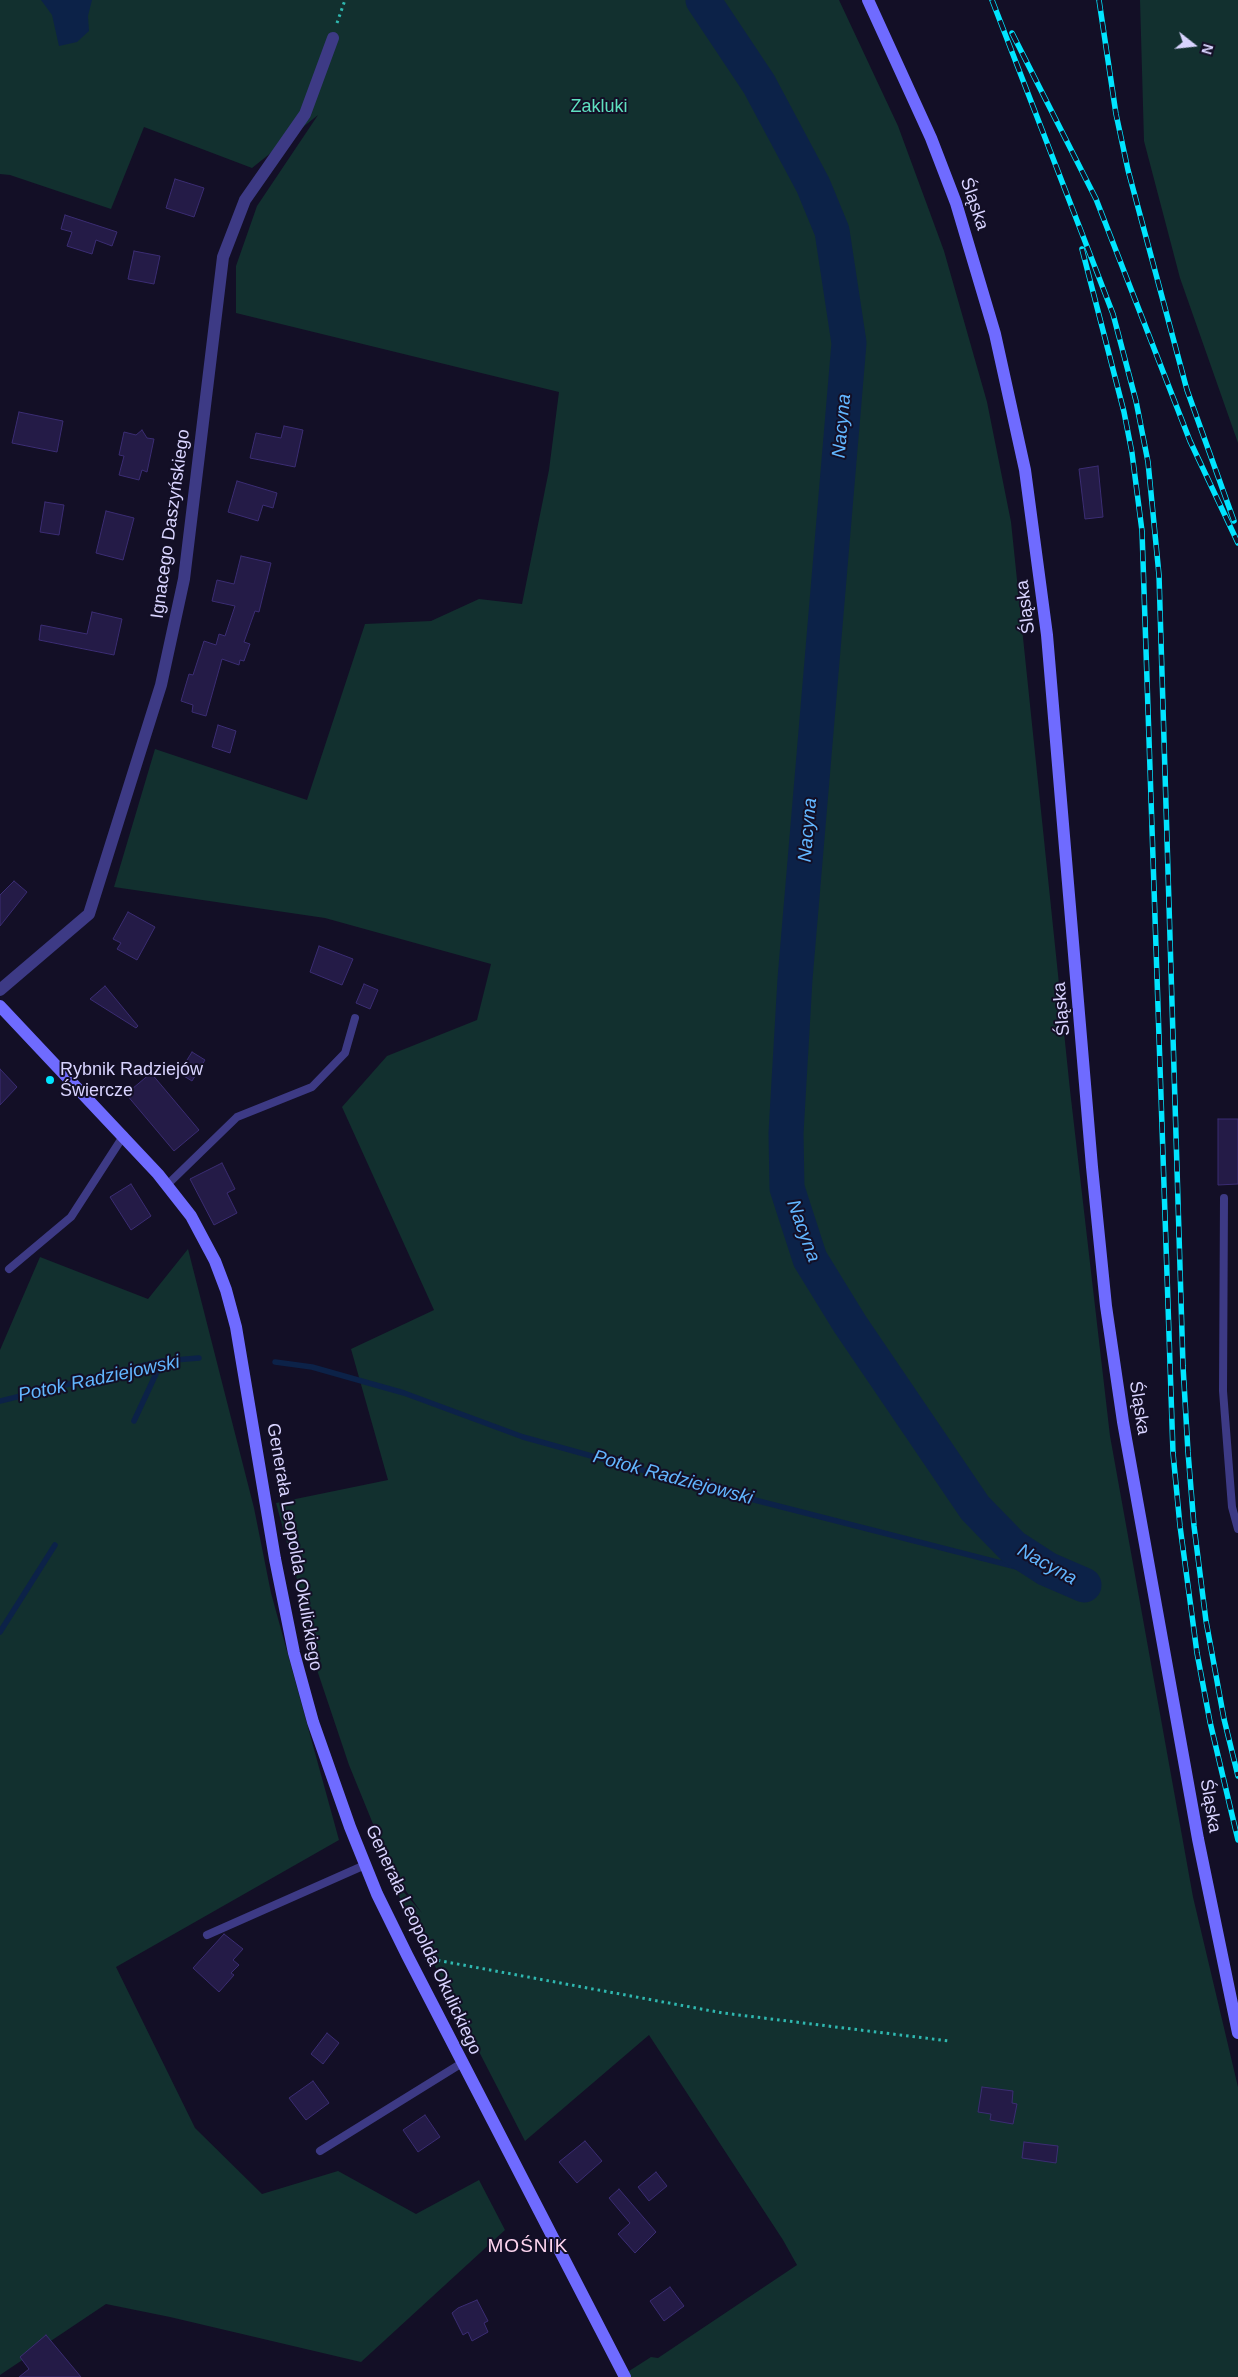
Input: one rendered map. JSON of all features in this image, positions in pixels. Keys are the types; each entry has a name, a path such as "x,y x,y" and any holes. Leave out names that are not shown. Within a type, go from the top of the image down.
{"street":[{"name":"Śląska","path":"868,0 931,138 956,203 995,334 1025,470 1048,635 1093,1185 1106,1306 1123,1422 1198,1839 1238,2033"},
{"name":"Ignacego Daszyńskiego","path":"0,990 89,914 161,685 184,579 223,257 246,200 305,114 333,38"},
{"name":"Generała Leopolda Okulickiego","path":"0,1006 124,1135 183,1204 204,1238 230,1302 240,1343 277,1569 294,1652 326,1762 365,1865 407,1955 625,2377"}],"lane":[{"path":"167,1185 238,1117 312,1087 346,1053 356,1018"},
{"path":"9,1269 71,1217 124,1135"},
{"path":"1224,1198 1223,1391 1232,1507 1238,1530"},
{"path":"207,1935 365,1865"},
{"path":"320,2151 462,2063"}],"path":[{"path":"333,38 344,0"},
{"path":"407,1955 723,2013 948,2041"}],"green space":[{"name":"Zakluki","path":"0,0 839,0 898,126 944,251 987,402 1011,522 1070,1090 1110,1436 1193,1897 1238,2087 1238,2377 629,2377 626,2373 651,2357 658,2358 797,2265 783,2240 649,2035 525,2141 387,1873 422,1913 393,1873 349,1765 311,1652 301,1594 276,1503 388,1480 351,1349 434,1310 342,1107 387,1056 477,1020 491,964 325,918 114,887 155,749 307,800 365,624 431,621 479,599 522,604 549,470 559,392 236,313 236,266 257,206 318,115 252,168 144,127 111,209 10,175 0,174"},
{"path":"1140,0 1238,0 1238,443 1180,278 1144,141"},
{"path":"188,1249 254,1508 271,1593 339,1840 116,1967 195,2128 262,2194 338,2171 416,2214 479,2180 505,2230 361,2362 170,2317 106,2304 0,2375 0,1350 40,1257 148,1299"}],"water":[{"path":"41,0 92,0 88,16 89,31 77,42 59,46 52,15"}],"building":[{"path":"175,179 204,188 194,217 166,208"},
{"path":"65,215 117,232 112,246 96,240 92,254 67,246 72,232 61,229"},
{"path":"134,251 160,256 154,284 128,279"},
{"path":"19,412 63,421 57,452 12,443"},
{"path":"284,426 303,430 295,467 250,458 256,433 281,438"},
{"path":"142,430 147,438 154,439 147,472 142,470 139,480 119,475 124,456 119,455 124,432 136,435"},
{"path":"1098,466 1103,517 1085,519 1079,469"},
{"path":"237,481 277,493 273,508 263,505 258,521 228,512"},
{"path":"45,502 64,505 59,535 40,532"},
{"path":"106,511 134,518 123,560 96,553"},
{"path":"241,556 271,563 259,612 255,611 244,642 250,644 244,661 240,660 239,665 222,659 206,716 192,712 193,705 181,701 189,674 193,675 204,641 216,645 219,634 225,636 235,606 212,601 217,580 234,584"},
{"path":"92,612 122,619 114,655 39,640 41,625 87,634"},
{"path":"218,725 236,731 230,753 212,747"},
{"path":"14,881 27,892 0,926 0,895"},
{"path":"128,912 155,927 137,960 117,949 121,943 113,939"},
{"path":"319,946 353,959 342,985 310,972"},
{"path":"364,984 378,990 370,1009 356,1003"},
{"path":"105,986 138,1026 136,1028 90,999"},
{"path":"192,1052 205,1060 192,1081 179,1073"},
{"path":"0,1069 17,1087 0,1105"},
{"path":"151,1073 199,1130 174,1151 126,1094"},
{"path":"1218,1119 1238,1119 1238,1184 1218,1185"},
{"path":"222,1163 235,1189 227,1193 237,1213 214,1225 190,1179"},
{"path":"131,1184 151,1216 131,1230 110,1197"},
{"path":"224,1934 243,1949 233,1960 239,1965 231,1973 234,1975 219,1992 193,1968"},
{"path":"327,2033 339,2043 323,2064 311,2054"},
{"path":"313,2081 329,2103 306,2120 289,2098"},
{"path":"982,2087 1013,2091 1012,2103 1017,2104 1013,2124 990,2120 991,2114 978,2112"},
{"path":"425,2115 440,2137 418,2152 403,2130"},
{"path":"585,2141 602,2161 577,2183 559,2162"},
{"path":"1024,2142 1058,2146 1056,2163 1022,2158"},
{"path":"656,2172 667,2186 649,2201 638,2187"},
{"path":"619,2189 656,2232 635,2253 618,2234 630,2223 609,2198"},
{"path":"670,2287 684,2306 664,2321 650,2301"},
{"path":"477,2300 488,2321 484,2323 488,2332 472,2341 468,2332 463,2335 452,2313 458,2308"},
{"path":"46,2335 81,2377 19,2377 29,2369 20,2357"}],"waterway":[{"name":"Nacyna","path":"703,0 759,84 813,185 832,231 849,343 795,979 786,1133 787,1188 810,1259 850,1324 975,1508 1013,1547 1047,1569 1084,1585"},
{"name":"Potok Radziejowski","path":"0,1401 162,1361 199,1358"},
{"path":"134,1421 162,1361"},
{"name":"Potok Radziejowski","path":"275,1362 312,1367 404,1393 523,1437 700,1486 1075,1582"},
{"path":"0,1632 55,1545"}],"railway":[{"path":"992,0 1113,314 1136,401 1148,462 1159,575 1183,1366 1188,1452 1194,1526 1206,1621 1224,1719 1238,1776"},
{"path":"1099,0 1116,114 1128,170 1187,390 1234,521"},
{"path":"1012,33 1096,199 1190,441 1238,543"},
{"path":"1082,249 1124,412 1132,453 1142,531 1173,1453 1180,1526 1197,1653 1210,1722 1238,1840"}],"place":[{"name":"Rybnik Radziejów Świercze","path":"50,1080"}],"district":[{"name":"MOŚNIK","path":"528,2247"}]}
